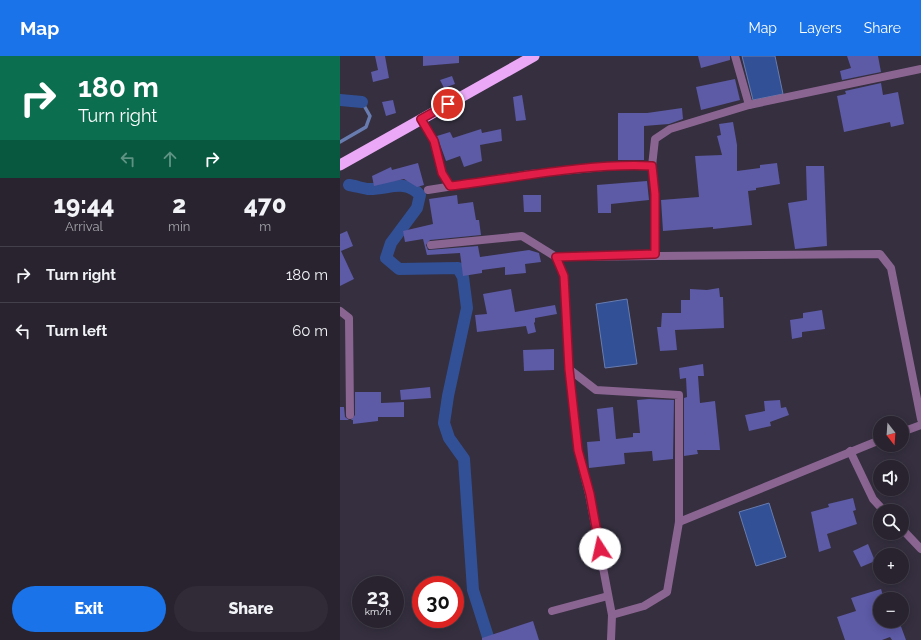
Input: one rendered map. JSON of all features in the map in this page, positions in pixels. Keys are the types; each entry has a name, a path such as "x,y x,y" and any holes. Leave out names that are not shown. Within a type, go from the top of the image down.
{"highway":[{"path":"340,165 530,57"}],"street":[{"path":"735,56 749,105"},
{"path":"655,254 655,194 652,166 655,139 670,129 749,105 921,69"},
{"path":"421,119 434,141 442,173 450,186"},
{"path":"428,190 530,174 624,165 652,166"},
{"path":"431,245 522,236 556,257 655,254 880,254 891,268 921,419"},
{"path":"556,257 564,276 569,369 578,450 590,494 612,615 611,640"},
{"path":"340,311 349,318 350,415"},
{"path":"569,369 596,390 679,395 679,522 667,592 644,606 612,615"},
{"path":"909,429 921,425"},
{"path":"679,522 873,443"},
{"path":"850,452 873,500 877,504"},
{"path":"909,536 921,549"},
{"path":"552,611 608,596"}],"water":[{"path":"742,56 775,56 783,94 753,100"},
{"path":"627,299 637,364 605,368 596,304"},
{"path":"769,503 786,557 756,566 739,512"}],"building":[{"path":"375,56 385,56 389,78 373,82 371,72 378,70"},
{"path":"423,56 459,56 459,63 423,66"},
{"path":"698,56 730,56 730,60 701,68"},
{"path":"847,56 878,56 881,72 842,80 840,71 851,68"},
{"path":"452,76 455,84 444,88 440,80"},
{"path":"735,79 740,100 701,110 696,87"},
{"path":"881,83 883,95 898,92 904,124 891,127 890,122 844,132 837,96 846,94 845,91"},
{"path":"522,95 526,120 516,121 513,97"},
{"path":"393,100 396,113 386,116 382,102"},
{"path":"682,108 683,119 669,124 644,126 644,160 618,160 618,113 647,113"},
{"path":"733,122 737,145 737,171 760,168 760,165 777,163 780,184 756,188 756,190 748,191 752,225 713,229 713,227 663,231 661,200 699,197 695,156 722,155 717,136 721,135 719,124"},
{"path":"481,129 482,133 501,129 502,141 480,145 482,161 464,167 460,156 446,161 437,136 450,132 453,138"},
{"path":"418,163 424,185 417,187 404,179 374,186 372,176 391,167 392,170"},
{"path":"806,166 824,166 827,246 795,249 788,203 807,200"},
{"path":"647,181 649,200 611,204 611,213 598,213 597,185"},
{"path":"457,195 458,204 473,202 476,220 479,220 481,235 430,240 426,245 428,250 478,246 480,257 529,250 539,253 541,262 525,264 526,273 505,275 505,267 482,270 482,273 463,276 460,253 427,255 423,239 405,242 403,231 433,224 429,199"},
{"path":"523,195 541,195 541,212 524,212"},
{"path":"347,231 353,246 341,251 354,279 340,286 340,234"},
{"path":"719,288 720,297 723,297 724,328 675,330 677,350 660,351 657,327 661,327 662,313 681,313 681,300 690,300 690,289 707,290"},
{"path":"511,289 515,312 555,305 557,314 535,318 534,323 536,332 528,334 526,326 477,332 475,315 487,314 483,294"},
{"path":"822,310 825,329 802,332 802,337 792,339 790,320 803,318 803,313"},
{"path":"554,349 554,370 524,371 523,350"},
{"path":"703,364 704,376 698,376 700,403 715,401 720,450 697,450 698,454 684,456 684,398 687,397 686,378 680,379 679,368"},
{"path":"430,387 431,398 401,400 400,390"},
{"path":"355,392 381,392 381,403 404,402 404,417 378,417 378,421 353,424 353,420 351,420 355,415"},
{"path":"637,400 674,400 673,459 653,461 652,451 624,453 625,464 589,468 587,442 600,441 597,409 613,407 616,439 633,437 633,433 640,433"},
{"path":"780,400 781,408 786,407 789,415 770,422 771,426 749,431 745,415 765,411 764,401"},
{"path":"340,407 344,407 345,417 349,420 340,420"},
{"path":"853,498 856,510 853,511 857,524 827,534 831,548 819,552 811,512 829,507 828,504"},
{"path":"868,544 873,556 873,562 861,567 853,551"},
{"path":"881,589 882,592 873,592 873,628 902,628 906,640 892,640 890,637 882,640 845,640 837,617 856,611 851,598"},
{"path":"533,621 539,640 482,640 482,638"}],"waterway":[{"path":"340,100 362,102"},
{"path":"340,142 366,127 370,116 362,102"},
{"path":"349,185 368,189 402,186 414,190 420,195 417,208 391,243 386,258 399,269 458,268 463,277 467,308 448,396 444,423 449,438 464,459 473,590 489,640"}],"route":[{"path":"448,104 421,119 434,141 442,173 450,186 530,174 624,165 652,166 655,194 655,254 556,257 564,276 569,369 578,450 590,494 600,549"}]}
